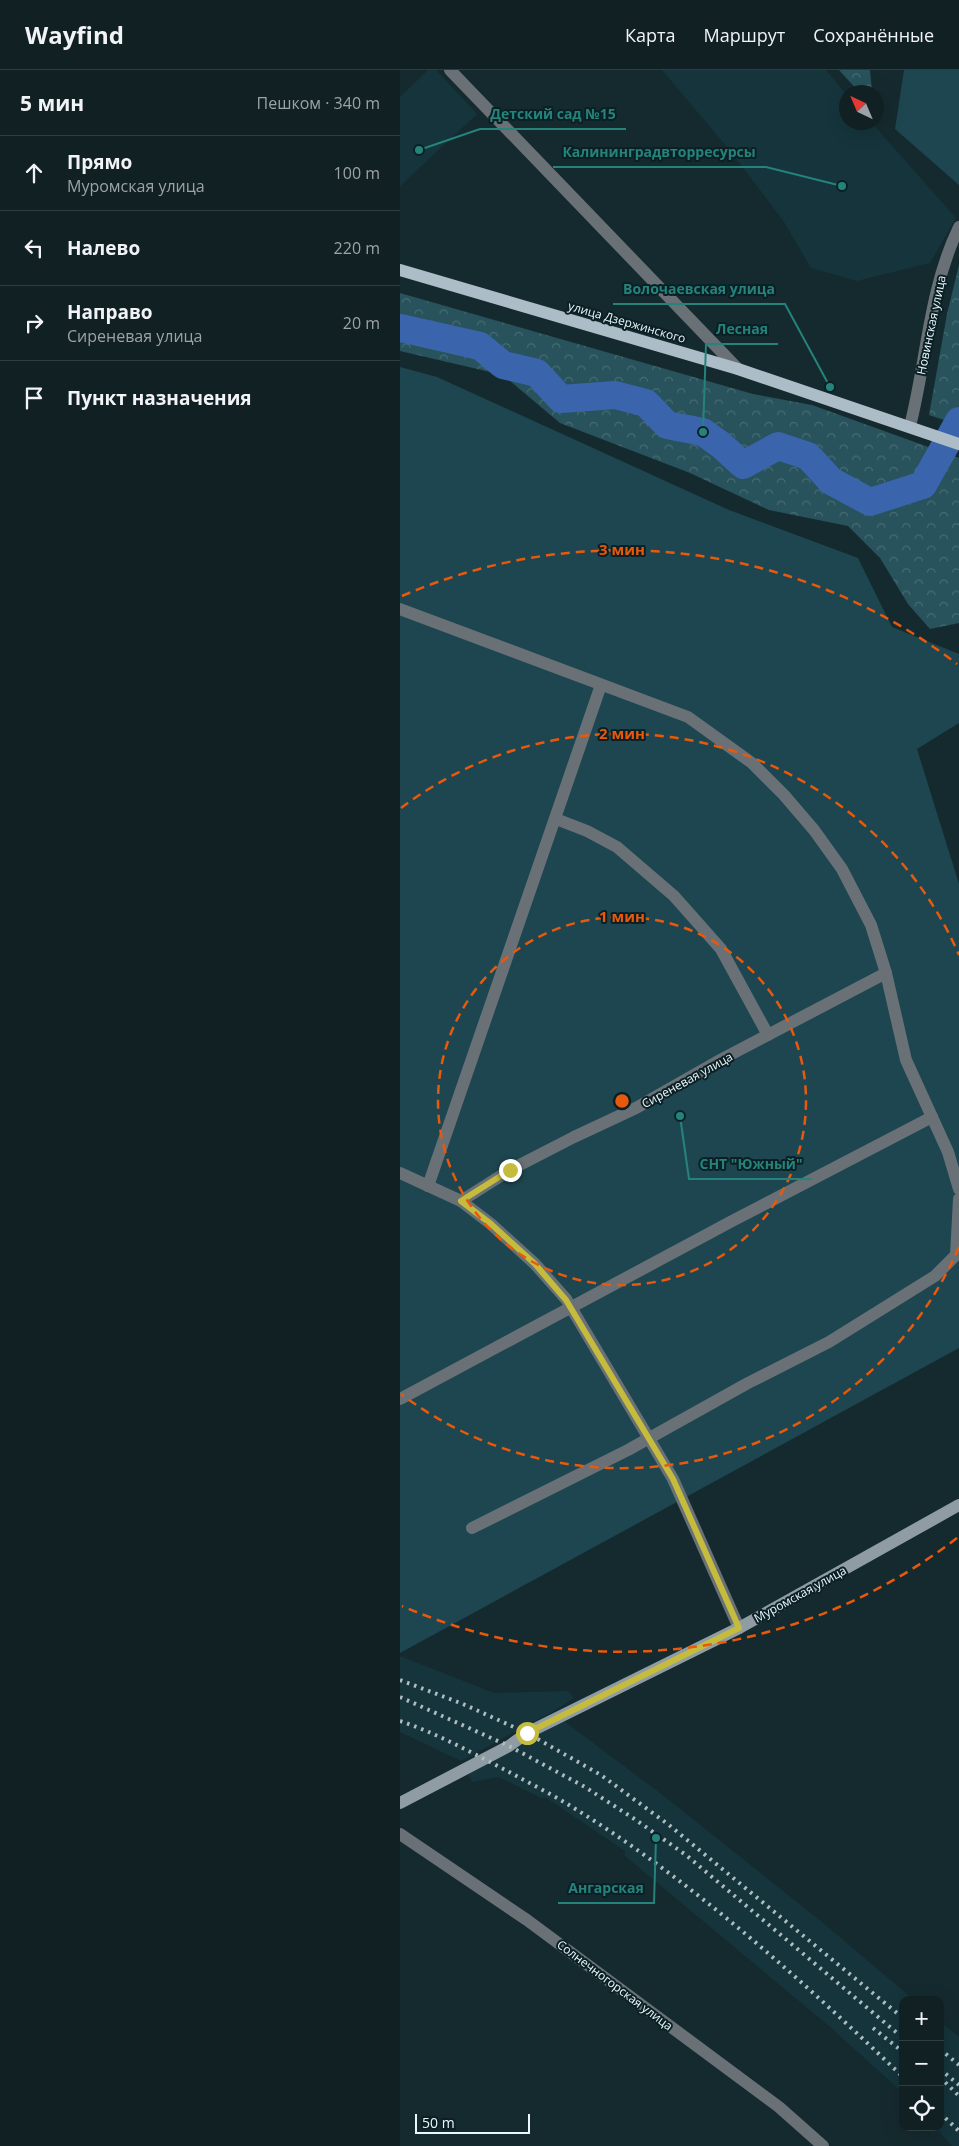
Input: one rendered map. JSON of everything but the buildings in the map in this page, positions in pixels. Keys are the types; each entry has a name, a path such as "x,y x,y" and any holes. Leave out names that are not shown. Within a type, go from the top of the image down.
{"main road":[{"name":"улица Дзержинского","path":"400,270 738,369 959,444"},
{"name":"Муромская улица","path":"400,1803 509,1746 527,1733 739,1628 959,1505"}],"street":[{"path":"450,70 738,369"},
{"name":"Новинская улица","path":"910,426 930,319 948,251 959,227"},
{"path":"400,609 688,717 752,763 784,796 814,830 842,869 871,925 886,973 906,1060 948,1152 959,1189"},
{"path":"428,1186 602,685"},
{"path":"556,819 587,831 617,847 674,896 721,949 768,1035"},
{"name":"Сиреневая улица","path":"461,1201 510,1170 636,1108 768,1035 886,973"},
{"path":"400,1399 932,1117"},
{"path":"400,1173 461,1201 491,1224 535,1264 566,1300 673,1479 739,1628"},
{"path":"472,1528 650,1438 748,1383 828,1342 942,1271 956,1256 959,1199"},
{"name":"Солнечногорская улица","path":"400,1834 527,1920 778,2107 823,2146"}],"shaded area":[{"path":"428,70 436,70 477,114 400,186 400,97"},
{"path":"662,70 826,70 839,86 839,130 878,130 956,218 930,263 857,281 811,268 784,222 732,153"},
{"path":"904,70 959,70 959,185 895,129"},
{"path":"400,367 437,377 729,510 858,558 892,627 959,654 959,723 917,749 959,884 959,1348 400,1653"},
{"path":"400,1656 494,1693 568,1691 574,1698 552,1712 461,1761 400,1732"},
{"path":"560,1718 664,1796 822,1922 909,1996 899,1996 899,2089 829,2026 625,1856 625,1851 545,1797 543,1799 499,1777 472,1782 465,1769"},
{"path":"944,2025 959,2037 959,2146 952,2146 939,2131 944,2131"}],"green space":[{"path":"839,70 870,70 871,85 853,85"},
{"path":"959,265 959,425 929,415 947,314"},
{"path":"400,293 753,394 812,405 959,458 959,623 930,629 908,604 880,558 848,526 769,510 690,473 560,423 503,375 400,351"}],"waterway":[{"path":"400,328 480,346 503,365 537,373 561,399 615,395 646,403 667,425 703,432 743,465 778,446 808,456 831,481 870,502 923,485 959,421"}],"railway":[{"path":"400,1680 463,1704 527,1733 601,1775 669,1825 899,2015"},
{"path":"400,1697 509,1746 585,1787 633,1818 686,1855 899,2035"},
{"path":"400,1721 457,1745 555,1797 614,1834 658,1865 743,1932 785,1968 899,2073"},
{"path":"873,2028 899,2049"},
{"path":"944,2052 959,2065"},
{"path":"944,2072 959,2085"},
{"path":"944,2081 959,2096"},
{"path":"944,2117 959,2131"}],"place":[{"name":"Детский сад №15","path":"419,150"},
{"name":"Калининградвторресурсы","path":"842,186"},
{"name":"Волочаевская улица","path":"830,387"},
{"name":"Лесная","path":"703,432"},
{"name":"СНТ \"Южный\"","path":"680,1116"},
{"name":"Ангарская","path":"656,1838"}],"route":[{"path":"510,1170 461,1201 491,1224 535,1264 566,1300 673,1479 739,1628 527,1733"}]}
